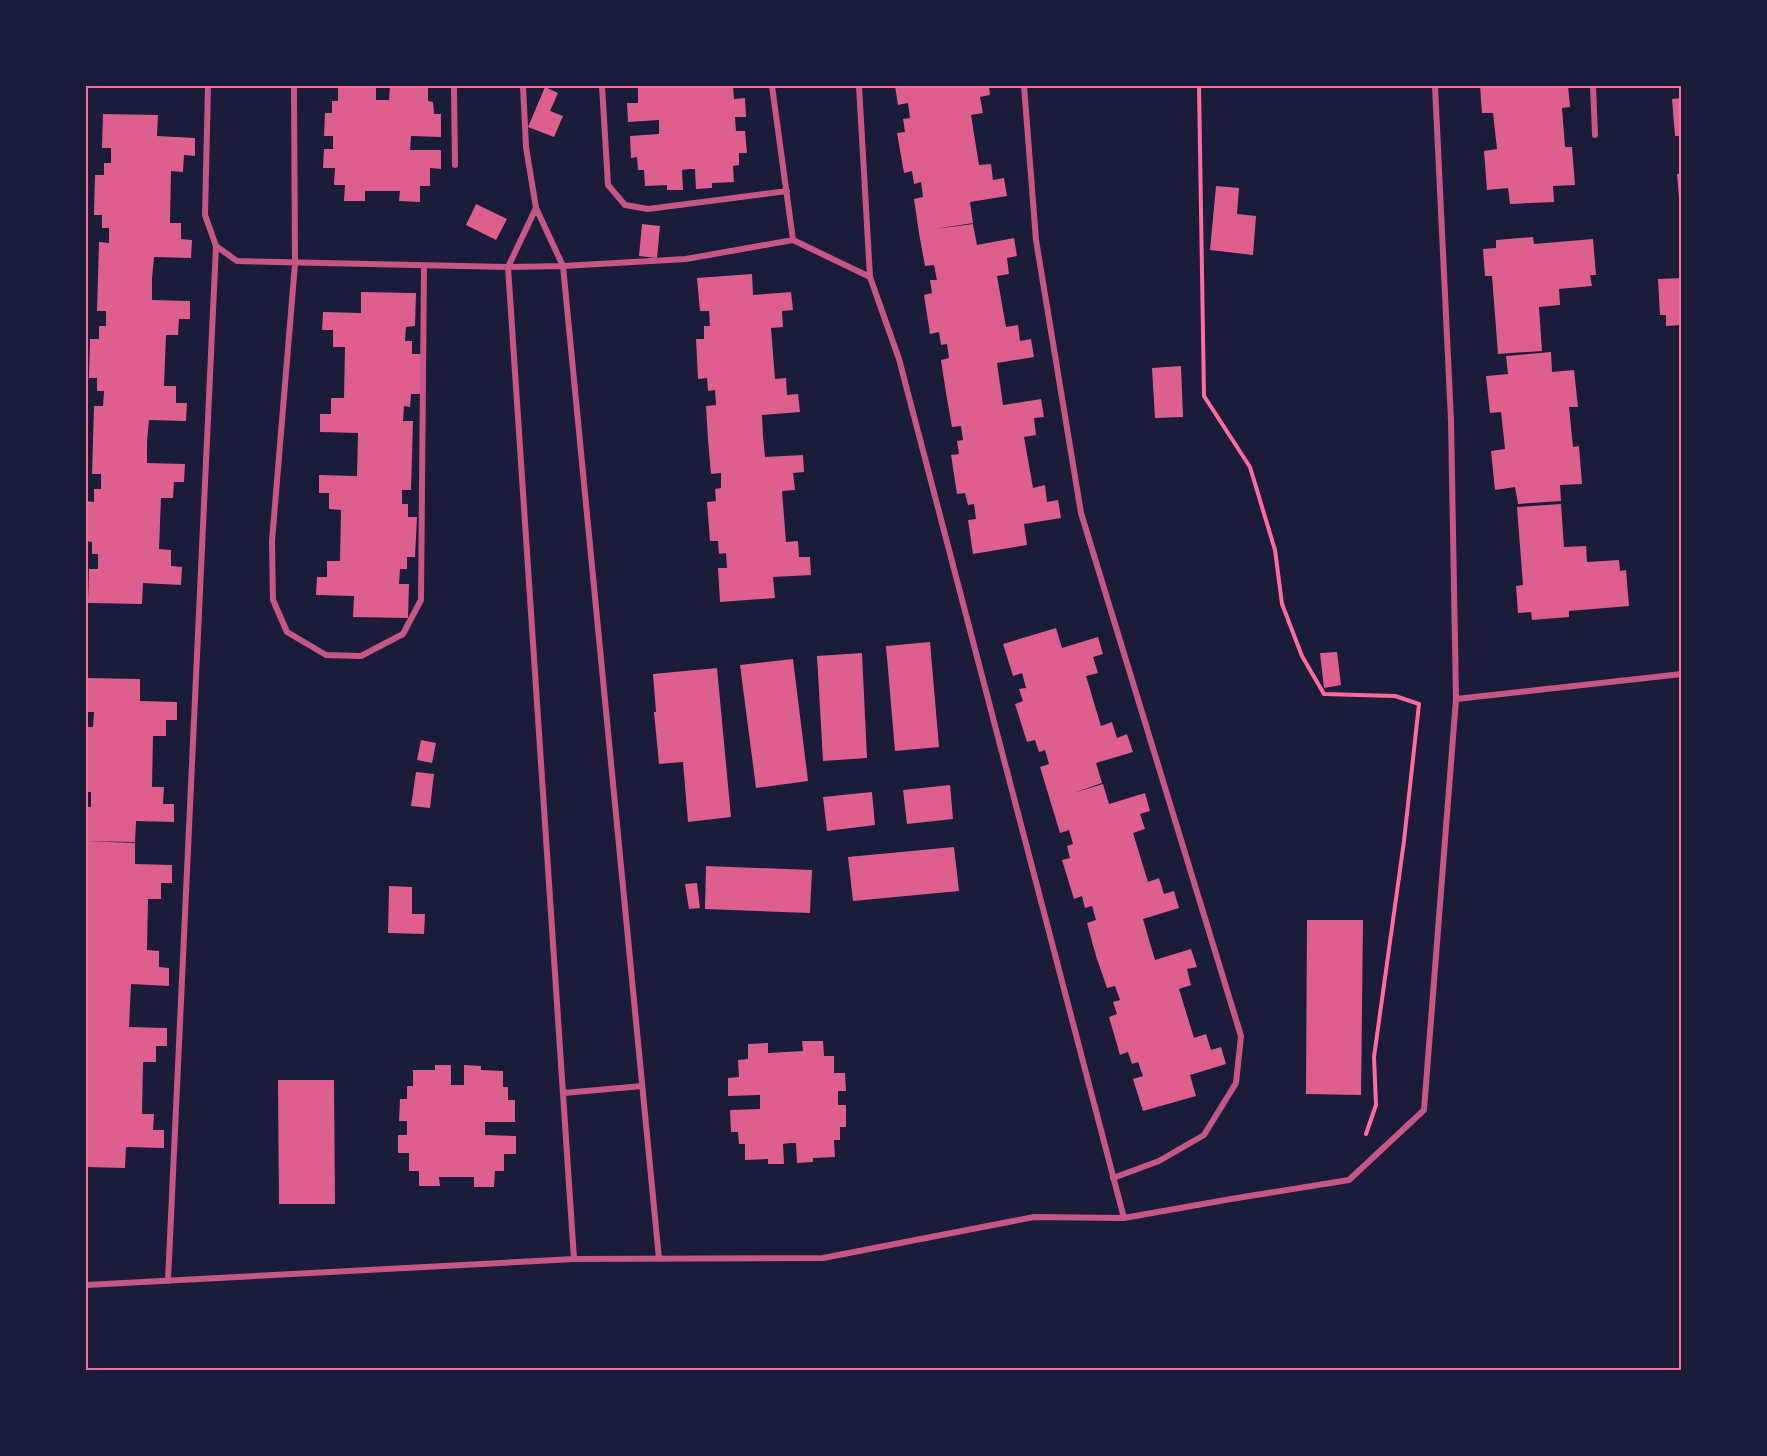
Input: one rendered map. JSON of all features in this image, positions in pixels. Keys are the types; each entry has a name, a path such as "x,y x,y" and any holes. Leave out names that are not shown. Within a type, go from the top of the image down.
{"street":[{"path":"168,1281 216,246 205,215 208,86"},
{"path":"294,86 295,264 273,541 273,600 287,632 326,655 361,656 403,634 421,600 424,266"},
{"path":"454,86 455,165"},
{"path":"523,86 526,147 536,208 563,266 659,1259"},
{"path":"602,86 608,185 625,205 648,209 787,191"},
{"path":"772,86 793,240"},
{"path":"859,86 870,278 902,370 1124,1218"},
{"path":"1024,86 1036,240 1081,513 1241,1036 1236,1083 1204,1136 1159,1161 1113,1178"},
{"path":"86,1285 574,1259 823,1258 1034,1217 1124,1218 1349,1180 1424,1110 1456,699 1451,420 1436,86"},
{"path":"1593,86 1595,135"},
{"path":"536,208 508,267 574,1259"},
{"path":"216,246 237,261 508,267 686,259 793,240 870,278"},
{"path":"1456,699 1682,674"},
{"path":"564,1093 642,1086"}],"path":[{"path":"1199,86 1204,396 1250,467 1275,550 1282,603 1302,656 1324,694 1395,696 1419,704 1404,841 1374,1057 1376,1105 1365,1137"}],"building":[{"path":"338,86 376,86 376,100 389,100 390,86 428,86 428,101 433,102 434,114 441,114 441,137 411,136 410,150 441,150 441,169 430,168 430,186 420,186 420,202 399,201 400,191 365,191 365,201 344,201 345,185 334,185 335,168 323,168 324,149 333,149 333,136 324,136 325,113 332,113 332,101 338,101"},
{"path":"638,86 733,86 734,99 745,98 746,117 735,117 736,131 745,131 747,153 739,153 739,165 733,166 734,182 712,183 712,188 696,189 695,169 689,169 682,170 683,190 667,190 667,185 645,186 644,170 638,170 637,157 631,158 630,136 659,134 659,120 628,122 627,103 638,103"},
{"path":"895,86 989,86 990,95 980,97 983,113 971,115 979,165 991,164 993,180 1004,178 1007,196 970,202 973,223 935,229 973,224 977,245 1014,238 1017,256 1007,258 1009,274 997,276 1006,327 1018,325 1020,341 1031,339 1034,357 997,363 1003,405 1041,399 1044,417 1034,418 1036,435 1024,437 1033,488 1045,485 1047,502 1058,500 1061,518 1024,524 1027,545 973,554 968,520 976,519 974,504 968,505 965,493 957,494 951,455 959,454 957,441 963,440 961,426 952,427 946,393 941,360 949,358 947,344 941,345 939,332 930,334 924,295 932,293 930,280 937,280 934,265 925,266 919,233 914,199 923,197 921,182 914,184 912,171 904,173 897,133 905,132 903,119 910,118 908,103 898,105"},
{"path":"1480,86 1568,86 1570,107 1562,108 1565,147 1572,147 1575,185 1553,186 1554,202 1510,204 1508,188 1487,190 1484,151 1497,149 1493,113 1482,113"},
{"path":"545,87 558,93 550,111 563,116 554,137 528,127"},
{"path":"1682,98 1682,136 1675,136 1672,99"},
{"path":"103,114 158,115 157,136 195,138 195,156 184,155 183,172 171,171 170,223 181,223 181,239 192,240 191,258 154,257 152,279 152,300 190,301 190,319 179,319 178,335 166,335 164,386 176,386 176,403 187,403 186,421 149,420 147,442 147,463 185,464 184,482 174,482 173,498 161,498 159,549 171,550 171,566 182,567 181,585 143,583 142,604 88,603 89,569 98,569 98,554 92,554 92,542 86,541 86,501 94,502 94,489 101,489 101,474 92,474 94,406 103,406 104,391 97,391 97,378 89,378 90,339 99,339 99,326 106,326 106,311 97,311 99,242 109,243 109,228 102,228 102,215 94,215 95,175 104,175 104,163 111,163 111,148 102,148"},
{"path":"1677,174 1682,174 1682,209 1680,209"},
{"path":"1216,186 1239,188 1237,214 1256,216 1253,255 1210,250"},
{"path":"476,204 507,219 496,240 466,225"},
{"path":"642,224 660,226 657,258 639,256"},
{"path":"1533,237 1534,244 1593,239 1596,275 1590,275 1592,286 1559,289 1560,305 1539,307 1542,351 1498,354 1492,276 1485,276 1483,249 1496,248 1496,240"},
{"path":"752,274 753,295 791,292 793,310 782,311 783,327 771,328 775,379 786,378 787,395 798,394 800,412 762,415 763,436 765,457 803,455 804,472 793,473 795,490 782,491 786,542 798,541 799,557 810,557 811,575 773,577 775,598 720,602 718,568 727,568 726,553 719,554 718,541 710,541 707,502 716,501 715,489 721,488 721,473 711,474 708,440 706,406 716,405 715,390 708,391 707,378 698,379 696,339 704,339 704,326 710,326 709,311 700,311 697,278"},
{"path":"1682,278 1682,325 1666,326 1666,315 1660,315 1658,279"},
{"path":"361,292 416,293 415,326 406,327 405,341 412,341 412,354 421,354 420,394 411,394 410,407 404,406 403,421 413,421 411,490 402,490 402,504 408,504 408,517 417,517 415,557 407,557 407,569 400,569 399,584 409,584 408,618 353,617 354,596 316,595 317,577 327,577 327,561 340,561 341,510 329,509 329,493 319,493 319,475 357,476 358,433 320,432 320,414 331,414 331,398 344,398 345,347 333,347 333,330 322,330 323,312 361,313"},
{"path":"1551,352 1552,372 1574,370 1578,407 1569,407 1573,447 1579,446 1582,484 1560,485 1561,501 1518,504 1515,487 1495,490 1491,451 1505,449 1501,412 1490,413 1486,376 1508,374 1506,356"},
{"path":"1181,366 1183,417 1155,418 1152,368"},
{"path":"1561,504 1564,547 1586,546 1587,562 1619,560 1620,571 1626,570 1629,606 1569,611 1569,617 1532,620 1531,612 1518,613 1516,586 1523,585 1517,507"},
{"path":"1056,628 1062,648 1098,637 1103,654 1093,657 1098,673 1086,676 1101,726 1112,722 1117,738 1127,734 1133,752 1096,763 1102,783 1073,793 1103,784 1109,804 1145,793 1150,811 1140,814 1145,829 1133,833 1148,882 1159,878 1164,894 1174,891 1179,908 1143,919 1149,940 1155,960 1191,949 1197,967 1187,969 1191,985 1179,989 1194,1038 1206,1034 1211,1050 1221,1047 1226,1064 1190,1075 1196,1096 1143,1111 1133,1079 1143,1076 1138,1062 1132,1064 1128,1052 1120,1055 1109,1017 1117,1014 1113,1002 1120,1000 1115,986 1107,988 1096,956 1087,923 1096,920 1092,906 1085,908 1082,896 1074,899 1062,860 1070,858 1067,846 1073,844 1069,830 1060,833 1040,767 1049,764 1045,750 1039,752 1035,740 1027,742 1015,704 1023,701 1019,689 1026,688 1022,673 1013,676 1003,644"},
{"path":"930,642 939,747 895,751 886,646"},
{"path":"1337,652 1341,685 1324,688 1320,653"},
{"path":"862,653 867,758 823,761 817,656"},
{"path":"793,659 808,781 756,788 740,665"},
{"path":"717,668 731,817 688,822 683,762 659,764 653,674"},
{"path":"86,678 140,679 140,701 177,702 177,720 166,720 166,736 153,736 152,787 164,787 163,804 174,804 174,822 136,821 135,842 86,841 86,807 91,807 91,792 86,792 86,740 87,727 93,727 94,712 86,712"},
{"path":"421,740 436,743 432,763 417,760"},
{"path":"416,772 434,774 430,808 411,806"},
{"path":"950,785 953,819 907,824 903,790"},
{"path":"872,792 875,825 827,831 823,797"},
{"path":"86,841 135,843 135,864 172,865 172,883 161,883 161,899 148,899 147,950 159,951 159,967 169,968 169,986 131,984 129,1027 167,1028 167,1046 156,1046 156,1062 143,1062 142,1114 154,1114 153,1130 164,1130 164,1148 126,1147 125,1168 86,1167 86,890 88,891 88,876 86,876"},
{"path":"954,847 959,891 853,901 848,857"},
{"path":"706,866 812,870 810,913 705,909"},
{"path":"697,883 700,908 689,909 685,884"},
{"path":"389,886 412,887 412,914 425,914 424,934 388,933"},
{"path":"1307,920 1363,920 1361,1095 1306,1094"},
{"path":"802,1041 823,1041 824,1056 834,1056 834,1073 845,1073 846,1091 838,1091 838,1105 846,1105 846,1127 840,1127 840,1140 834,1140 835,1157 813,1158 813,1162 797,1163 796,1143 790,1143 783,1144 784,1164 768,1164 768,1159 745,1160 745,1144 739,1144 738,1132 731,1132 730,1110 760,1109 760,1095 728,1096 728,1078 739,1077 738,1060 748,1059 748,1044 768,1043 768,1053 803,1051"},
{"path":"435,1065 451,1065 451,1085 464,1085 464,1065 481,1066 481,1070 503,1071 503,1087 508,1087 508,1100 515,1100 515,1122 485,1122 485,1135 516,1136 516,1154 504,1154 504,1171 495,1171 494,1187 474,1187 474,1177 439,1177 440,1186 419,1186 419,1171 409,1171 409,1153 398,1153 398,1135 407,1135 407,1121 399,1121 400,1099 407,1099 407,1086 413,1086 413,1070 435,1070"},
{"path":"278,1080 334,1080 335,1204 279,1204"}]}
